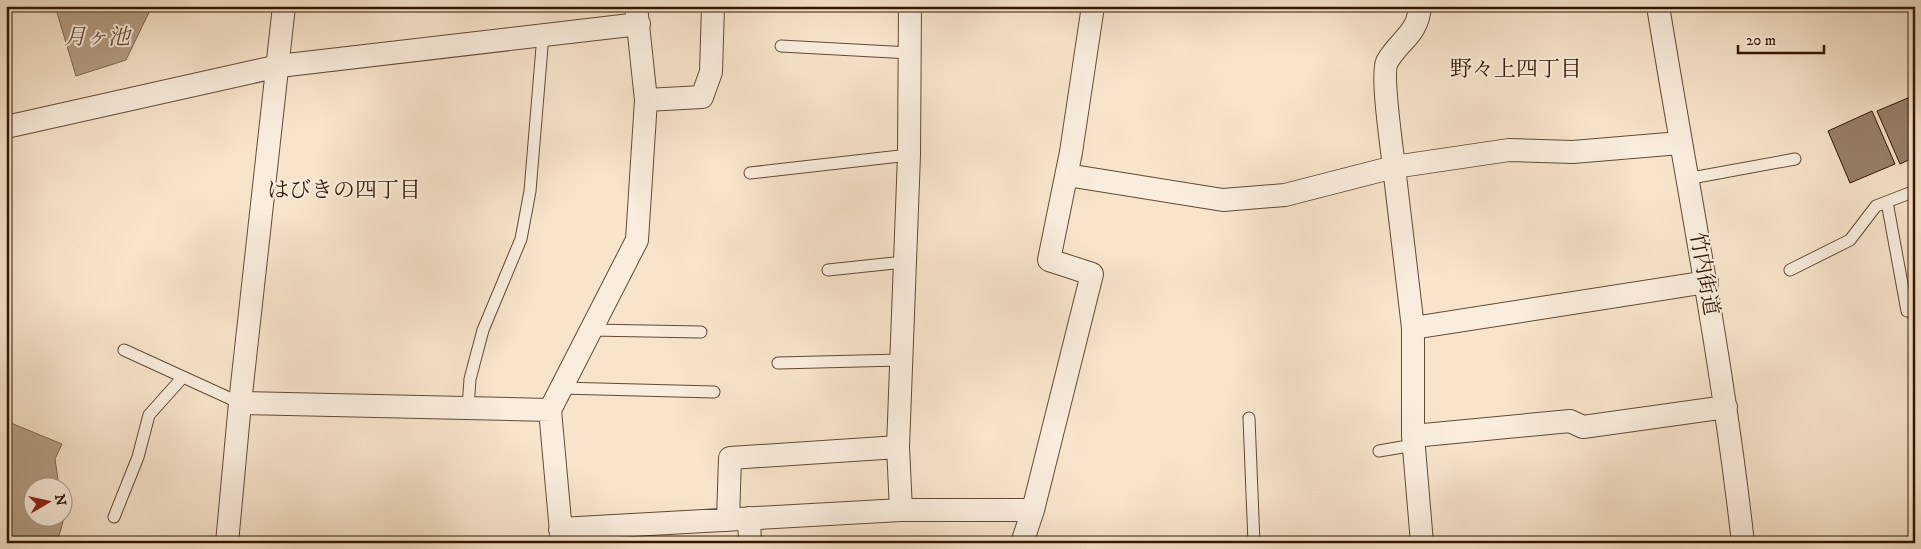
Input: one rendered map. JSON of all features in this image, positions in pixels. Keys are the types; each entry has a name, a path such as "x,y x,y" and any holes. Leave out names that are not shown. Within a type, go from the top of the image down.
{"street":[{"path":"227,543 240,403 279,66 284,6"},
{"path":"646,100 702,97 710,72 713,6"},
{"path":"901,510 898,447 909,156 910,6"},
{"path":"1022,543 1033,510 1092,274 1049,260 1067,175 1093,6"},
{"path":"1420,6 1419,21 1386,64 1387,112 1413,328 1413,440 1422,543"},
{"name":"竹内街道","path":"1658,6 1686,179 1707,282 1726,407 1743,543"},
{"path":"6,127 279,66 543,35 637,15 646,100 637,240 550,410 561,536 738,519 901,510 1033,510"},
{"path":"1067,175 1223,200 1285,195 1394,167 1509,150 1574,152 1680,143"},
{"path":"1413,328 1707,282"},
{"path":"240,403 550,410"},
{"path":"1413,440 1570,421 1583,427 1726,407"},
{"path":"750,543 738,519 730,458 898,447"}],"lane":[{"path":"468,408 470,379 483,330 521,239 530,191 543,35"},
{"path":"781,46 910,53"},
{"path":"750,173 909,156"},
{"path":"1686,179 1795,160"},
{"path":"1790,270 1850,240 1876,206 1915,191"},
{"path":"1887,202 1907,311"},
{"path":"828,270 904,262"},
{"path":"591,330 701,332"},
{"path":"124,350 240,403"},
{"path":"778,363 900,360"},
{"path":"114,517 138,457 149,415 183,377"},
{"path":"561,388 714,392"},
{"path":"1248,418 1254,543"},
{"path":"1379,451 1413,440"}],"water":[{"name":"月ヶ池","path":"55,6 152,6 126,60 76,76"},
{"path":"6,421 62,444 55,459 58,476 22,476 22,526 62,526 57,543 6,543"}],"building":[{"path":"1915,95 1915,157 1900,164 1877,111"},
{"path":"1872,111 1895,164 1850,183 1828,131"}],"district":[{"name":"野々上四丁目","path":"1516,69"},
{"name":"はびきの四丁目","path":"344,190"}]}
